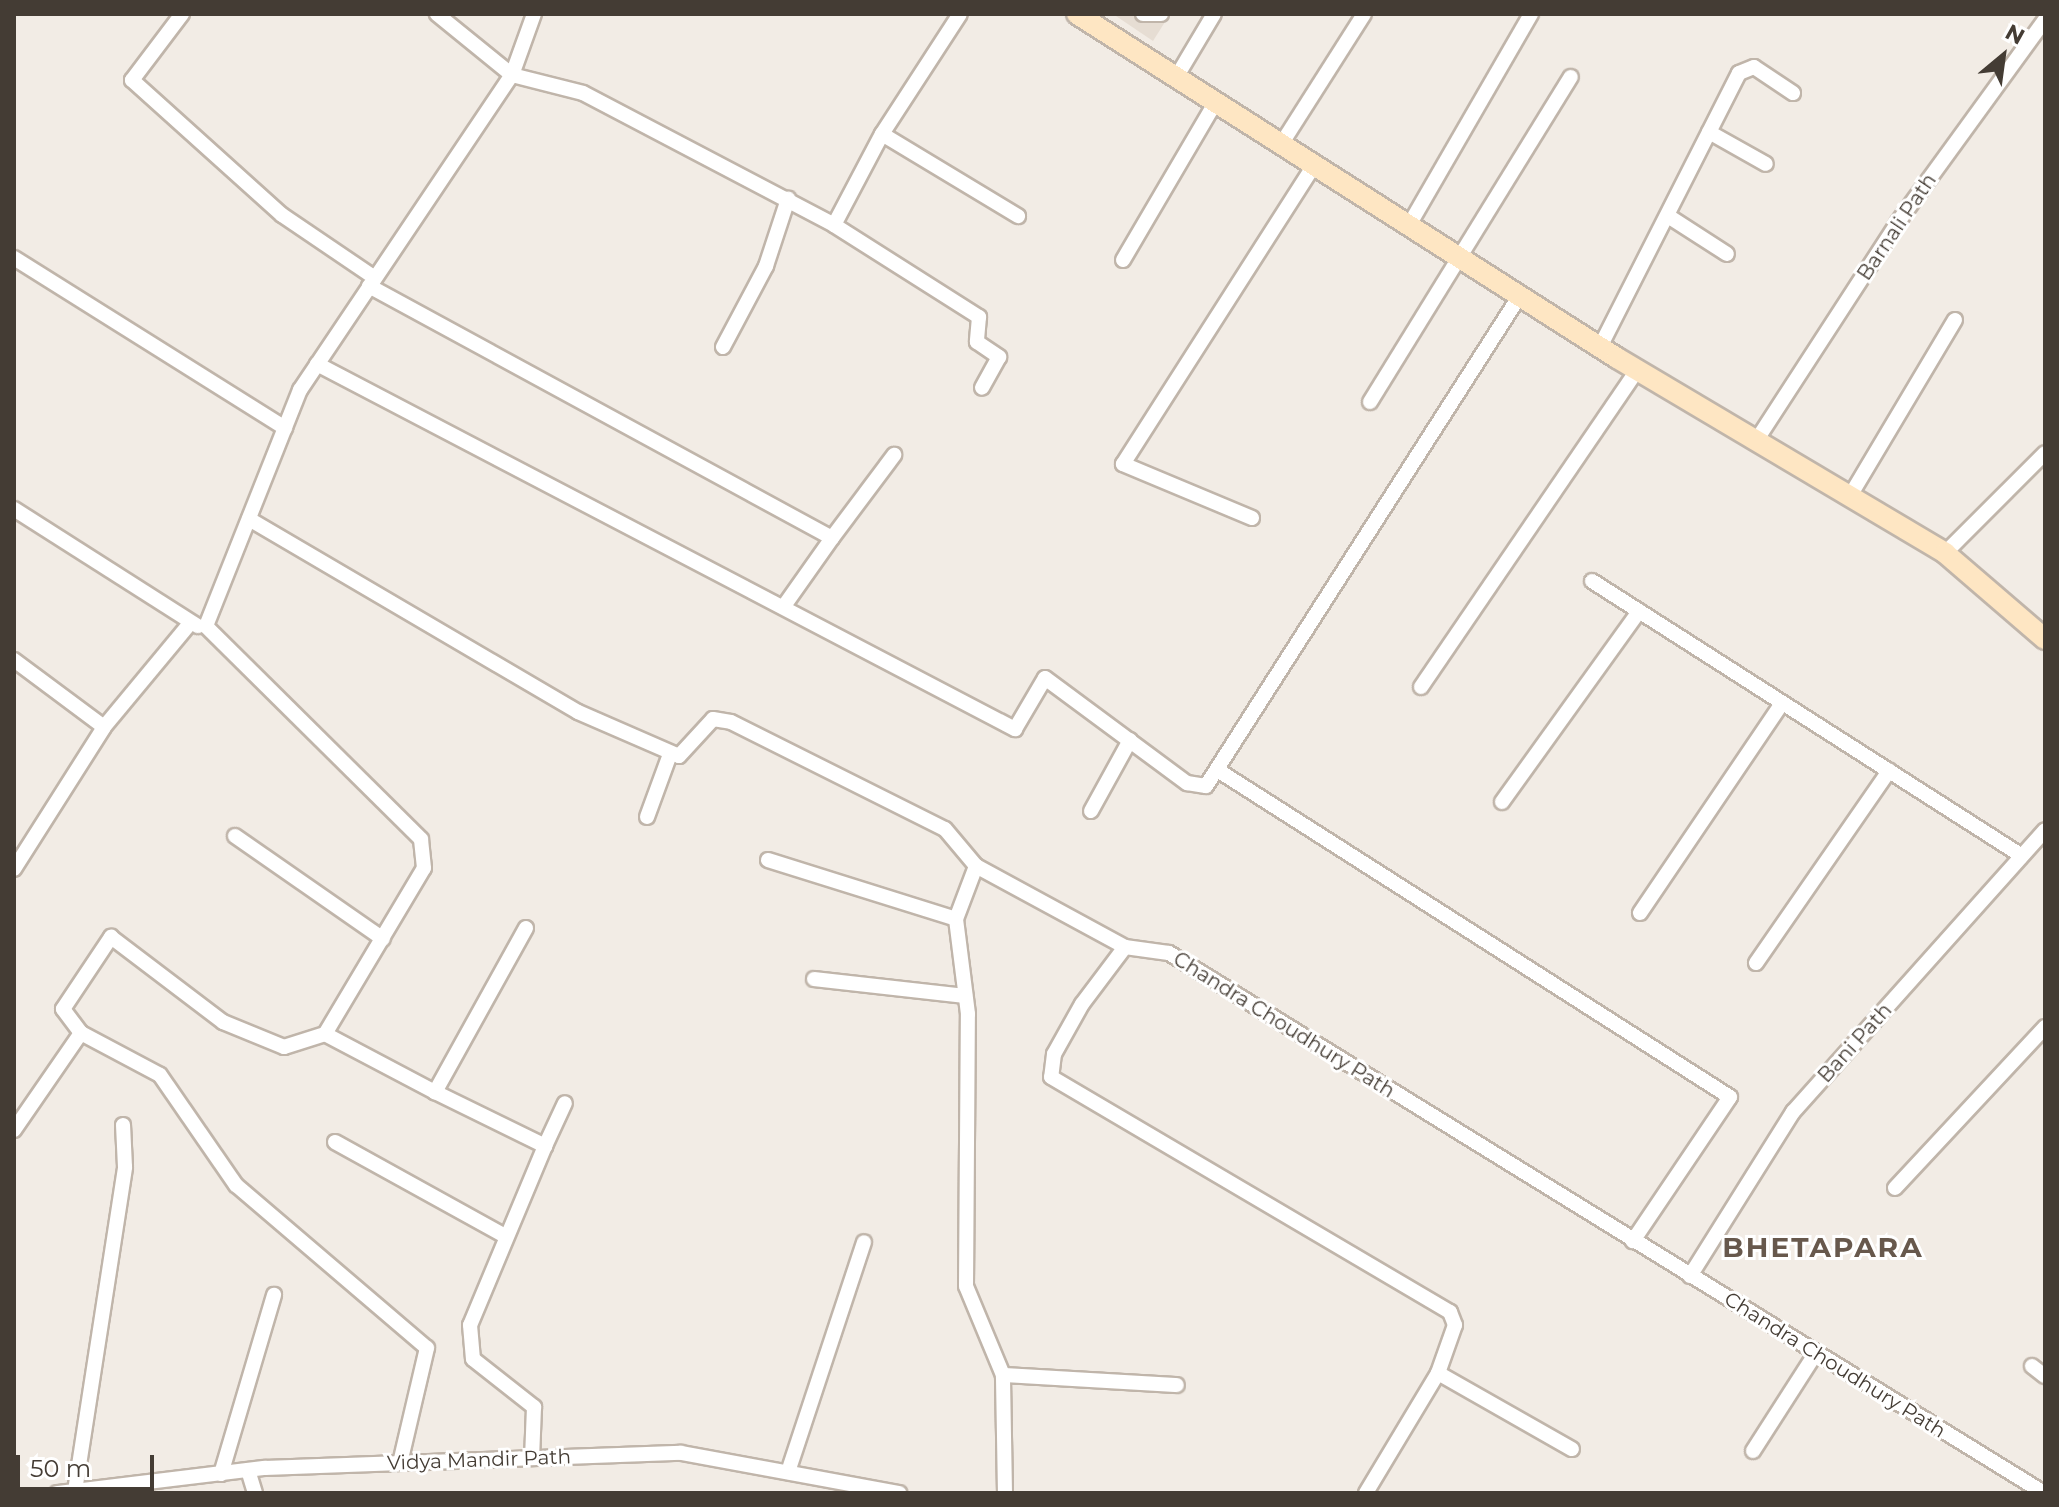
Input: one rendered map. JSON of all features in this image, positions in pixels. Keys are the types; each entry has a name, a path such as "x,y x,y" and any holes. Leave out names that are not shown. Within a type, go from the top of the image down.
{"street":[{"path":"182,14 132,80 282,215 372,282 832,538"},
{"path":"435,14 512,75 583,93 788,199 979,317 977,342 999,357 982,388"},
{"path":"206,626 285,428 317,364 512,75 534,14"},
{"path":"834,225 882,134 960,14"},
{"path":"1077,14 1177,76 1214,105 1519,297 1945,553 2045,639"},
{"path":"1143,14 1161,14"},
{"path":"1177,76 1214,14"},
{"path":"1280,146 1364,14"},
{"path":"1408,227 1531,14"},
{"name":"Barnali Path","path":"1756,441 1898,222 2045,20"},
{"path":"1600,347 1745,67 1793,93"},
{"path":"1370,402 1571,77"},
{"path":"1123,260 1214,105"},
{"path":"1709,132 1766,164"},
{"path":"882,134 1018,216"},
{"path":"1252,518 1123,464 1313,167"},
{"path":"723,347 766,266 788,199"},
{"path":"1668,216 1727,254"},
{"path":"14,258 285,428"},
{"path":"317,364 1015,729 1045,678 1187,783 1206,786 1219,771 1519,297"},
{"path":"1850,496 1955,320"},
{"path":"1421,687 1637,370"},
{"path":"1945,553 2045,453"},
{"path":"784,606 894,455"},
{"path":"14,509 188,626 206,626 421,839 424,868 325,1034 284,1047 223,1022 111,937 63,1009 81,1033 160,1075 236,1185 427,1348 400,1463"},
{"path":"249,519 578,712 679,756 713,719 731,722 945,829 976,866 956,919 965,996 966,1286 1003,1375 1005,1493"},
{"path":"1592,581 2022,856"},
{"path":"1502,802 1639,611"},
{"path":"14,869 104,727 188,626"},
{"path":"14,660 104,727"},
{"path":"1640,913 1782,703"},
{"path":"1091,811 1130,740"},
{"path":"647,817 670,754"},
{"path":"1219,771 1730,1097 1633,1241"},
{"path":"1756,963 1889,771"},
{"name":"Bani Path","path":"1690,1276 1793,1112 2045,830"},
{"path":"235,836 383,939"},
{"path":"768,860 956,919"},
{"name":"Chandra Choudhury Path","path":"976,866 1125,947 1169,953 2044,1493"},
{"path":"435,1092 526,928"},
{"path":"1125,947 1082,1004 1054,1054 1051,1077 1450,1312 1455,1325 1438,1373 1366,1493"},
{"path":"814,979 965,996"},
{"path":"1895,1188 2045,1027"},
{"path":"14,1130 81,1033"},
{"path":"325,1034 545,1146"},
{"path":"532,1458 534,1407 473,1359 470,1325 505,1236 565,1103"},
{"path":"75,1491 125,1167 123,1125"},
{"path":"335,1142 505,1236"},
{"path":"788,1472 864,1242"},
{"path":"221,1474 274,1295"},
{"path":"1753,1451 1816,1353"},
{"path":"2032,1366 2045,1376"},
{"path":"1438,1373 1572,1449"},
{"path":"1003,1375 1177,1385"},
{"name":"Vidya Mandir Path","path":"57,1493 248,1470 681,1453 788,1472 857,1489 899,1493"},
{"path":"248,1470 255,1493"}],"shaded area":[{"path":"1113,14 1170,14 1153,41"}],"district":[{"name":"BHETAPARA","path":"1823,1247"}]}
